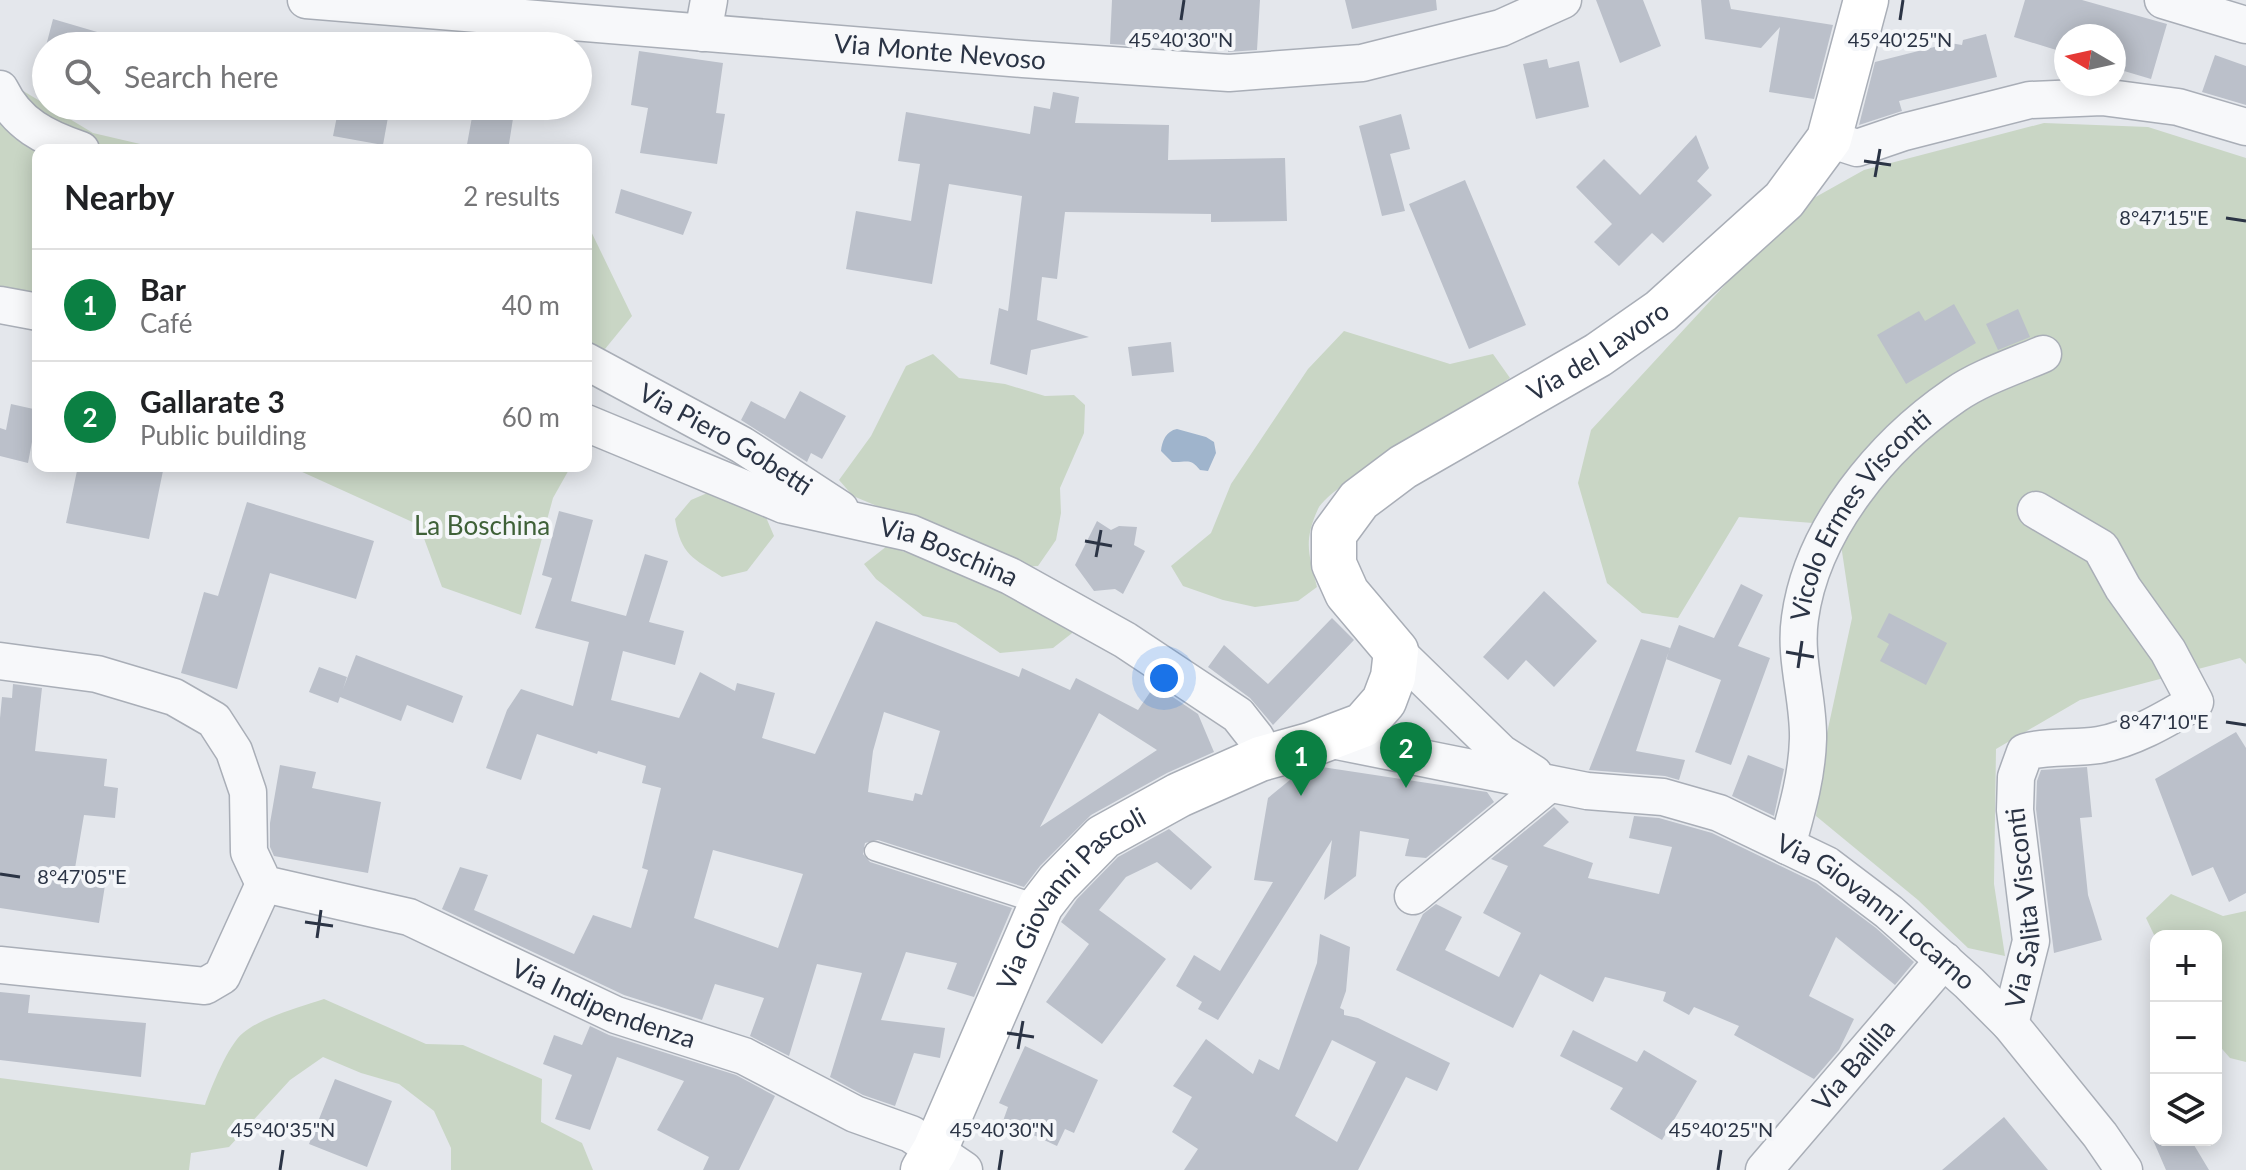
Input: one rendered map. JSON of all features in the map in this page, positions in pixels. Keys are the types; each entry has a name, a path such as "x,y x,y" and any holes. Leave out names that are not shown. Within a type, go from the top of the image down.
{"street":[{"name":"Via Monte Nevoso","path":"306,0 706,17 1023,59 1229,73 1362,63 1501,28 1563,0"},
{"name":"Via del Lavoro","path":"1396,651 1347,593 1334,564 1334,534 1359,500 1403,467 1598,355 1661,311 1784,200 1829,139 1866,0"},
{"path":"2163,0 2246,25"},
{"path":"0,89 10,109 47,138 64,144"},
{"path":"1829,139 1857,148 1904,132 2030,100 2102,97 2178,107 2246,127"},
{"path":"0,305 32,311"},
{"name":"Vicolo Ermes Visconti","path":"1787,846 1803,790 1808,737 1800,675 1800,618 1819,549 1851,495 1902,439 1956,394 2043,354"},
{"name":"Via Piero Gobetti","path":"592,364 742,445 860,522"},
{"name":"Via Boschina","path":"592,425 784,505 910,533 1010,576 1125,640 1238,715 1256,738 1260,759"},
{"name":"Via Salita Visconti","path":"2010,1024 2031,941 2015,810 2016,777 2025,752 2045,746 2099,745 2157,724 2195,702 2168,651 2123,588 2101,548 2036,510"},
{"path":"1396,651 1501,753 1549,784 1413,896"},
{"name":"Via Giovanni Pascoli","path":"941,1163 1041,905 1058,883 1103,837 1179,795 1260,759 1363,725 1384,701 1393,677 1396,651"},
{"path":"0,661 97,674 174,697 214,720 234,751 248,792 249,852 264,884 222,976 205,986 0,965"},
{"name":"Via Giovanni Locarno","path":"1327,739 1587,791 1663,797 1719,813 1827,865 1889,912 2010,1024 2100,1135 2124,1170"},
{"name":"Via Indipendenza","path":"264,884 409,917 616,1015 744,1056 855,1114 911,1134 941,1163"},
{"name":"Via Balilla","path":"1764,1170 1944,960"}],"lane":[{"path":"874,851 1041,905"}],"green space":[{"path":"0,77 32,96 32,120 71,120 93,133 140,144 32,144 32,297 0,291"},
{"path":"2044,123 2148,127 2246,158 2246,664 2240,658 2080,700 1996,749 1994,884 2005,956 1968,948 1918,900 1816,816 1824,747 1852,618 1838,525 1739,517 1678,618 1642,613 1607,583 1578,483 1591,430 1796,208 1864,170"},
{"path":"592,233 632,316 592,365"},
{"path":"1344,331 1450,364 1493,354 1510,378 1375,462 1328,497 1318,509 1310,530 1310,557 1317,587 1298,601 1255,607 1183,586 1171,566 1211,533 1231,484 1308,369"},
{"path":"933,354 959,378 1005,384 1045,396 1074,395 1085,405 1084,433 1060,488 1061,513 1056,540 1038,566 1023,567 853,496 839,480 871,436 906,366"},
{"name":"La Boschina","path":"302,472 568,472 553,498 521,615 442,587 419,525"},
{"path":"712,491 765,515 774,536 747,571 722,577 696,560 681,541 675,519 691,500"},
{"path":"887,546 958,570 1076,630 1053,648 1000,653 956,623 923,616 876,579 864,564"},
{"path":"2171,894 2223,916 2246,911 2246,1062 2230,1058 2222,1049 2222,930 2152,930 2146,918"},
{"path":"324,999 426,1044 463,1045 542,1079 541,1122 582,1143 593,1170 451,1170 451,1148 434,1111 399,1084 323,1057 290,1080 229,1147 191,1153 189,1170 0,1170 0,1078 205,1105 226,1057 243,1033 271,1017"}],"water":[{"path":"1177,429 1214,442 1216,453 1208,471 1200,470 1190,462 1172,462 1161,451 1165,437"}],"building":[{"path":"1112,0 1260,0 1257,50 1228,52 1228,42 1143,37 1143,46 1110,44"},
{"path":"1345,0 1436,0 1437,10 1352,29"},
{"path":"1596,0 1643,0 1661,46 1620,63"},
{"path":"1701,0 1729,0 1731,9 1833,25 1814,99 1769,92 1780,27 1761,48 1705,39"},
{"path":"2025,0 2082,0 2167,24 2151,79 2126,72 2126,24 2054,24 2054,49 2014,37"},
{"path":"53,19 97,32 50,32"},
{"path":"1986,34 1997,77 1899,101 1902,111 1859,125 1875,62 1950,43 1962,45 1963,40"},
{"path":"639,51 723,63 716,113 725,114 717,164 640,153 648,108 631,105"},
{"path":"2215,55 2246,66 2246,105 2202,92"},
{"path":"1547,59 1549,68 1579,61 1589,107 1536,119 1523,64"},
{"path":"1053,92 1079,97 1075,123 1169,125 1168,160 1285,158 1287,221 1211,222 1211,214 1065,212 1057,279 1042,277 1037,320 1089,337 1031,350 1027,375 990,364 999,308 1008,311 1022,196 949,184 932,284 846,269 856,211 911,221 920,164 898,161 906,112 1030,134 1034,106 1050,109"},
{"path":"1401,114 1410,149 1390,154 1405,211 1382,216 1359,126"},
{"path":"336,120 387,120 383,144 333,136"},
{"path":"471,120 513,120 509,144 467,144"},
{"path":"1696,135 1709,168 1697,181 1712,195 1663,243 1652,233 1619,266 1594,242 1612,224 1576,187 1604,159 1640,195"},
{"path":"1465,180 1526,325 1469,349 1409,204"},
{"path":"621,189 692,212 683,235 615,213"},
{"path":"1954,304 1976,343 1906,384 1877,335 1919,311 1925,321"},
{"path":"2018,309 2030,337 1998,350 1986,324"},
{"path":"1171,342 1174,372 1132,376 1128,347"},
{"path":"800,391 846,416 822,459 811,453 807,462 741,420 751,401 785,419"},
{"path":"11,404 32,409 32,442 28,463 0,456 0,428 6,430"},
{"path":"77,472 163,472 149,539 66,523"},
{"path":"247,502 374,541 356,599 270,573 237,689 181,673 204,592 218,596"},
{"path":"559,511 593,520 571,601 626,616 645,554 668,561 649,622 684,631 675,665 623,651 611,700 679,718 700,672 735,691 737,683 775,693 762,738 815,754 876,621 1019,677 1022,668 1070,690 1076,678 1138,710 1155,685 1198,714 1214,752 1167,773 1091,815 1040,866 1024,887 878,840 865,843 863,854 870,862 1012,908 974,997 947,989 957,963 906,952 881,1020 945,1028 940,1058 914,1053 895,1106 863,1095 830,1077 862,973 817,964 789,1056 750,1036 764,998 715,984 702,1020 624,995 442,909 460,867 488,875 474,910 574,954 593,915 631,928 648,870 642,868 661,788 642,783 646,766 537,734 521,780 486,768 507,710 521,689 573,706 589,642 535,628 552,578 542,575","holes":["884,712 940,731 922,795 915,793 913,801 868,792 873,751","1099,713 1157,750 1040,827","713,850 803,874 778,948 694,918"]},
{"path":"1097,521 1111,530 1119,526 1137,527 1134,545 1145,551 1123,594 1115,589 1094,591 1075,565"},
{"path":"1741,584 1763,595 1738,646 1770,658 1731,765 1695,752 1721,680 1666,659 1679,625 1714,638"},
{"path":"1544,591 1597,641 1554,687 1526,660 1508,680 1483,657"},
{"path":"1889,613 1947,643 1926,685 1880,661 1889,644 1877,637"},
{"path":"1332,618 1354,640 1273,725 1250,698 1208,667 1224,645 1268,684"},
{"path":"1641,639 1670,648 1636,751 1685,760 1679,780 1665,776 1589,770"},
{"path":"356,655 463,696 453,723 407,705 401,721 340,697 338,703 309,692 319,667 347,677 343,689"},
{"path":"13,684 42,688 35,751 107,759 104,786 118,788 115,818 84,815 74,874 106,879 99,923 0,908 0,718 2,697 12,698"},
{"path":"2236,732 2246,748 2246,893 2229,902 2213,867 2192,876 2155,779"},
{"path":"1748,755 1784,769 1774,816 1732,796"},
{"path":"280,765 316,772 312,788 381,802 368,873 274,856 270,847 270,823"},
{"path":"1322,767 1487,792 1494,802 1426,858 1405,856 1409,839 1360,831 1356,876 1324,900 1332,840 1218,1020 1198,1009 1202,1002 1176,986 1194,955 1220,971 1273,882 1254,880 1268,798 1296,775"},
{"path":"2087,767 2092,817 2080,818 2088,895 2102,940 2054,953 2036,809 2037,781 2041,770"},
{"path":"1554,807 1569,822 1543,846 1593,863 1588,878 1659,894 1672,847 1629,838 1634,816 1659,818 1712,833 1816,883 1876,928 1914,962 1895,985 1836,937 1809,996 1854,1019 1839,1050 1814,1079 1734,1035 1739,1026 1694,1007 1689,1015 1663,1001 1666,992 1605,977 1593,1002 1540,974 1513,1028 1396,970 1423,914 1436,904 1462,917 1445,950 1499,977 1521,933 1483,913 1508,866 1491,859"},
{"path":"1169,829 1212,867 1191,890 1157,862 1126,877 1099,910 1166,959 1102,1044 1046,1002 1089,944 1061,922 1077,899 1118,857"},
{"path":"1320,934 1350,947 1346,991 1340,1008 1344,1010 1344,1015 1358,1018 1450,1063 1437,1091 1406,1077 1358,1170 1184,1170 1198,1149 1172,1132 1192,1097 1173,1086 1206,1039 1253,1074 1259,1059 1279,1070 1317,963","holes":["1332,1040 1376,1062 1337,1142 1295,1116"]},
{"path":"0,992 30,995 28,1013 146,1023 141,1077 0,1060"},
{"path":"590,1026 609,1035 736,1075 775,1096 739,1170 703,1170 709,1157 657,1130 684,1081 617,1057 590,1130 555,1119 572,1075 543,1064 554,1035 582,1045"},
{"path":"1573,1030 1637,1062 1644,1050 1697,1081 1662,1140 1610,1109 1623,1088 1560,1056"},
{"path":"1025,1046 1098,1080 1074,1133 1065,1129 1057,1146 1003,1121 1008,1107 999,1103"},
{"path":"335,1079 392,1101 367,1167 309,1144"},
{"path":"2004,1117 2048,1170 1942,1170"},
{"path":"2156,1146 2195,1146 2209,1170 2166,1170"}],"place":[{"name":"Gallarate 3","path":"1406,788"},
{"name":"Bar","path":"1301,796"}]}
